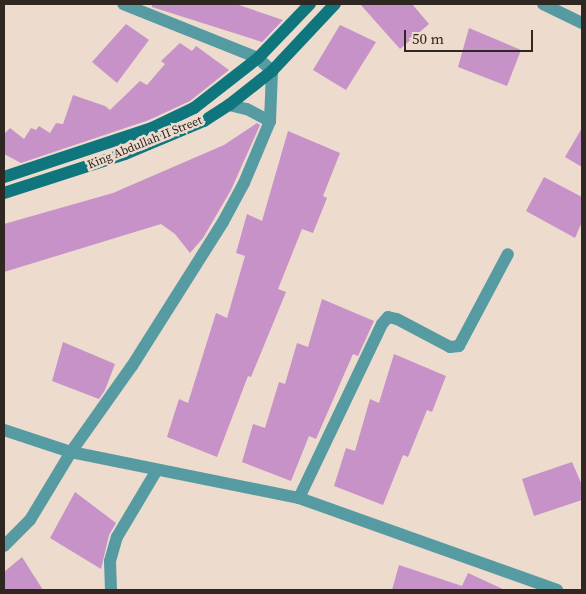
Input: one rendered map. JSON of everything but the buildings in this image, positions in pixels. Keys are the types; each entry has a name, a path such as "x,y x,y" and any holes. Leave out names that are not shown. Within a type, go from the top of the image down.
{"main road":[{"name":"King Abdullah II Street","path":"4,177 102,145 172,119 194,108 258,58 310,4"},
{"name":"King Abdullah II Street","path":"4,193 134,150 204,121 229,105 272,71 334,4"}],"street":[{"path":"4,546 30,520 71,452 132,366 224,222 244,183 270,120 272,71 258,58 123,4"},
{"path":"543,4 582,23"},
{"path":"229,105 248,109 270,120"},
{"path":"299,498 382,324 388,317 397,319 450,346 459,346 508,254"},
{"path":"4,430 71,452 299,498 556,590"},
{"path":"112,590 110,561 117,537 157,470"}]}
